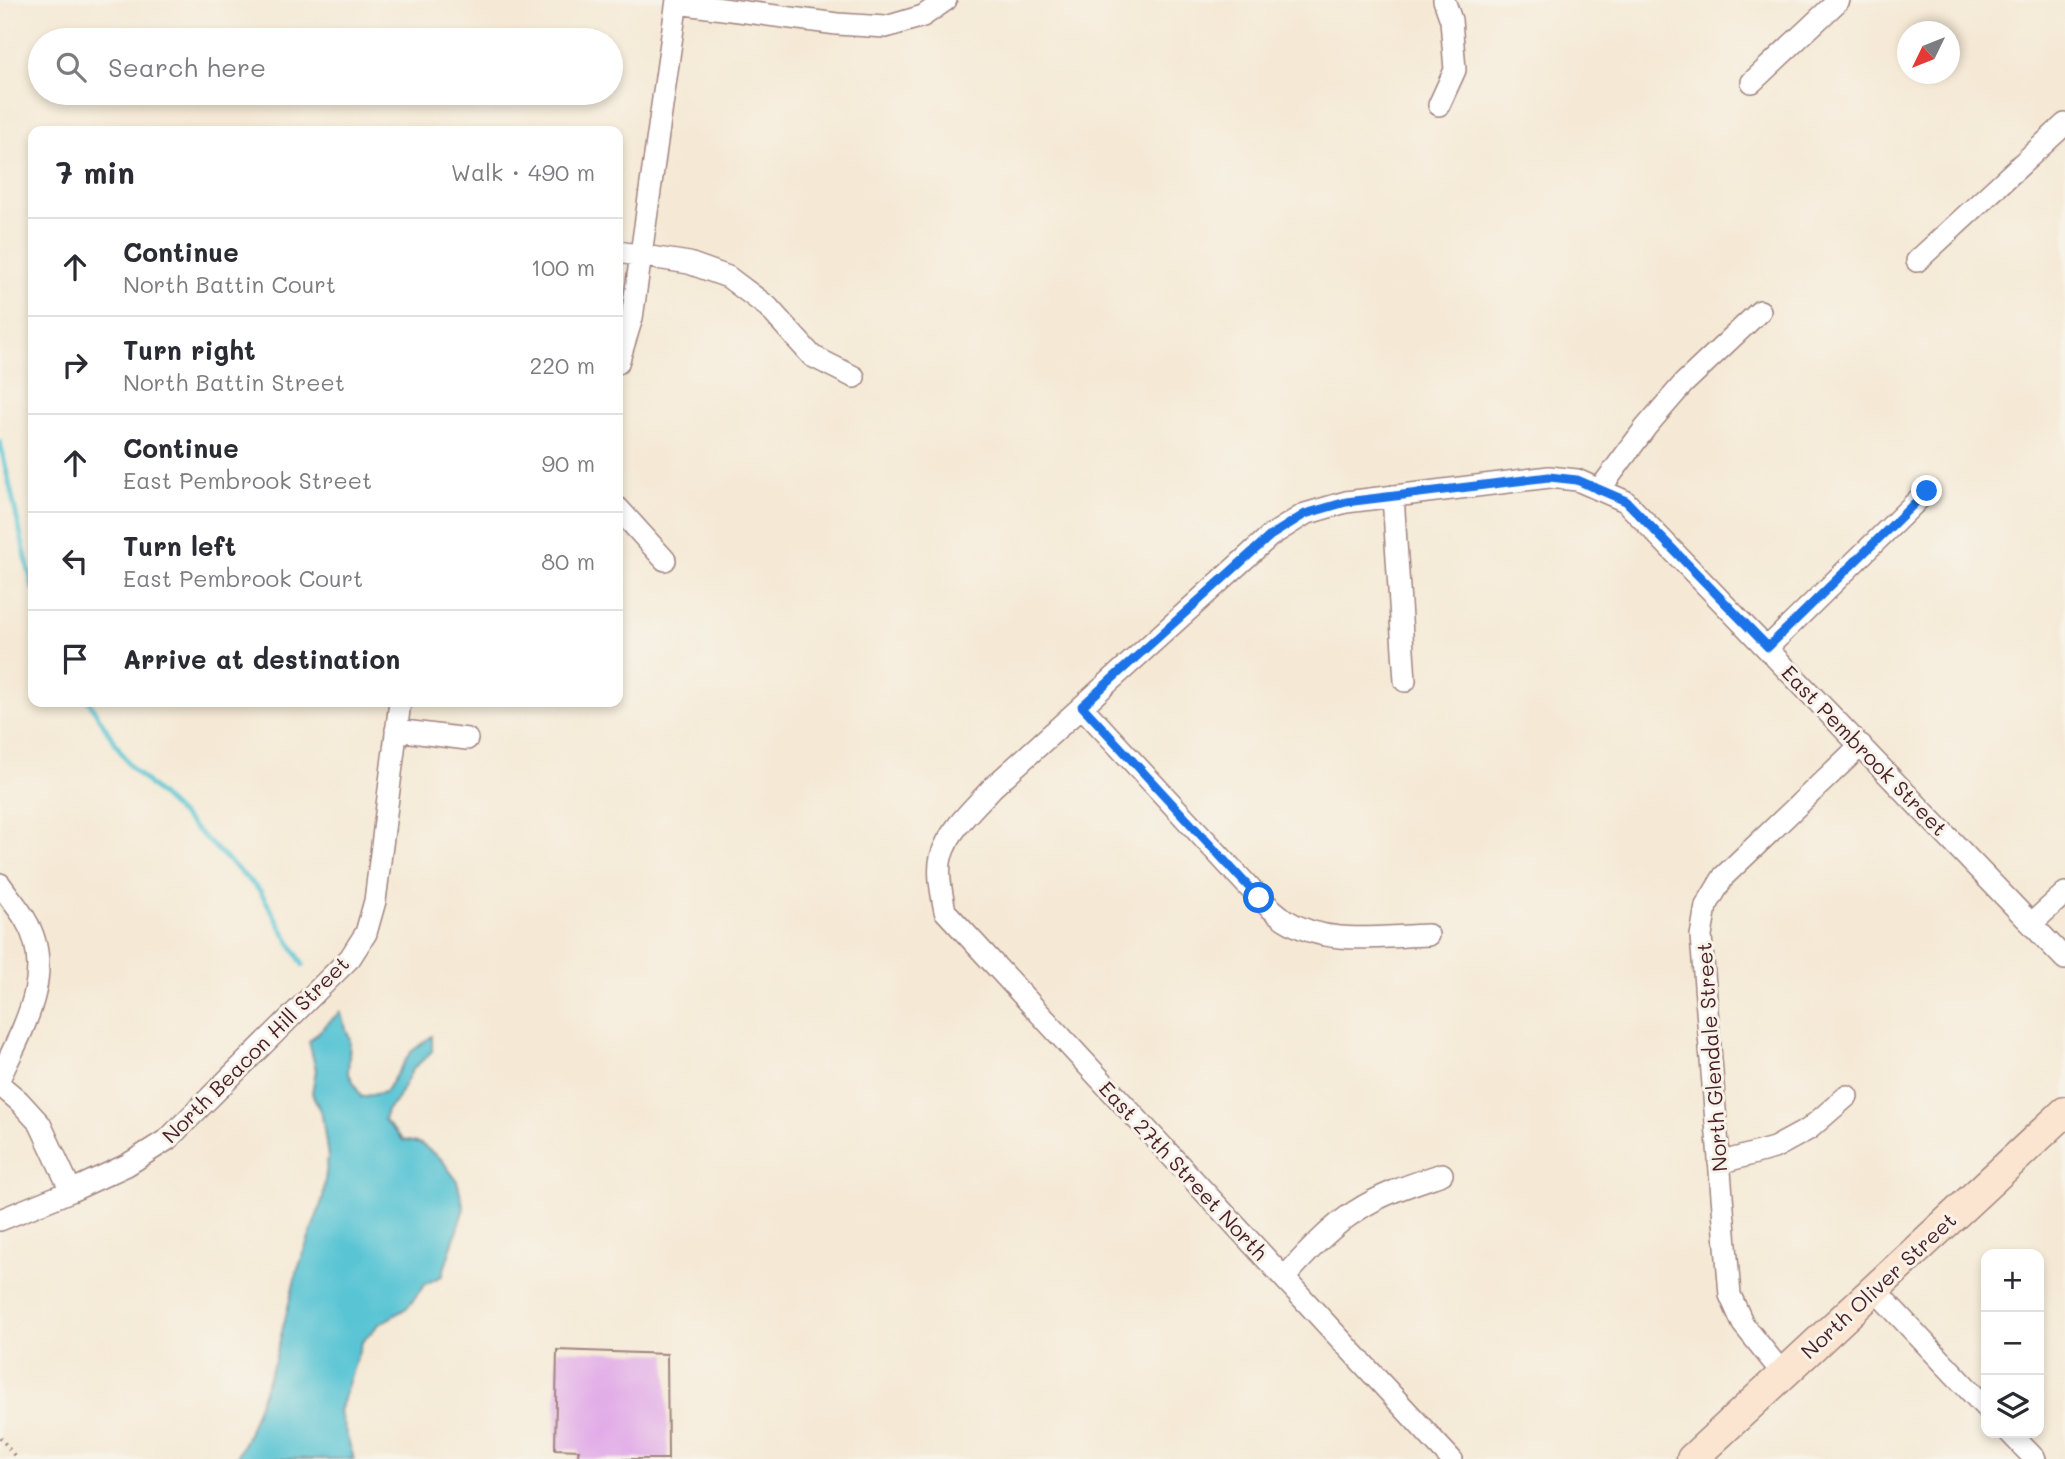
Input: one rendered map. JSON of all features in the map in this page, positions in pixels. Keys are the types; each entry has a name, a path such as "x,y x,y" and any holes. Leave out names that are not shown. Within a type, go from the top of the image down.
{"main road":[{"name":"North Oliver Street","path":"1693,1459 1874,1289 2062,1120"}],"street":[{"path":"623,347 632,318 677,1 837,24 886,27 923,16 946,0"},
{"path":"1439,105 1455,70 1451,20 1444,0"},
{"path":"1752,82 1839,0"},
{"path":"1917,261 2065,124"},
{"path":"623,253 690,263 729,277 768,307 812,356 854,377"},
{"path":"1600,489 1646,427 1684,383 1760,311"},
{"name":"East Pembrook Street","path":"941,870 941,857 956,828 993,787 1270,536 1305,514 1346,502 1549,477 1577,480 1600,489 1626,501 1647,520 2065,959"},
{"path":"1768,647 1927,491"},
{"path":"1394,496 1405,681"},
{"path":"623,514 665,561"},
{"path":"1082,706 1259,898 1285,919 1318,934 1350,938 1428,935"},
{"name":"North Beacon Hill Street","path":"0,1220 127,1165 168,1139 349,958 366,933 375,901 399,707"},
{"path":"396,730 467,739"},
{"name":"North Glendale Street","path":"1783,1374 1743,1324 1730,1295 1701,936 1706,906 1724,876 1861,745"},
{"name":"East 27th Street North","path":"941,870 945,911 1451,1459"},
{"path":"0,884 26,920 38,955 36,992 25,1025 0,1077"},
{"path":"2031,924 2065,892"},
{"path":"0,1085 40,1124 72,1191"},
{"path":"1719,1163 1774,1148 1808,1129 1847,1097"},
{"path":"1284,1278 1317,1243 1356,1211 1398,1189 1443,1174"},
{"path":"1874,1289 1981,1403"},
{"path":"2015,1438 2035,1459"}],"path":[{"path":"0,1437 17,1459"}],"water":[{"path":"340,1012 350,1040 348,1072 361,1097 385,1092 411,1052 432,1036 432,1051 412,1070 396,1101 387,1110 384,1120 403,1140 421,1144 442,1160 457,1181 464,1208 442,1276 425,1284 408,1307 378,1325 362,1342 339,1411 354,1459 236,1459 275,1360 296,1275 323,1198 328,1157 322,1115 312,1093 316,1070 309,1041"}],"building":[{"path":"557,1350 667,1354 668,1459 577,1459 579,1450 555,1449"}],"waterway":[{"path":"0,442 28,567"},
{"path":"92,707 130,766 260,891 303,965"}],"route":[{"path":"1259,898 1082,706 1270,536 1305,514 1346,502 1549,477 1577,480 1626,501 1768,647 1927,491"}]}
